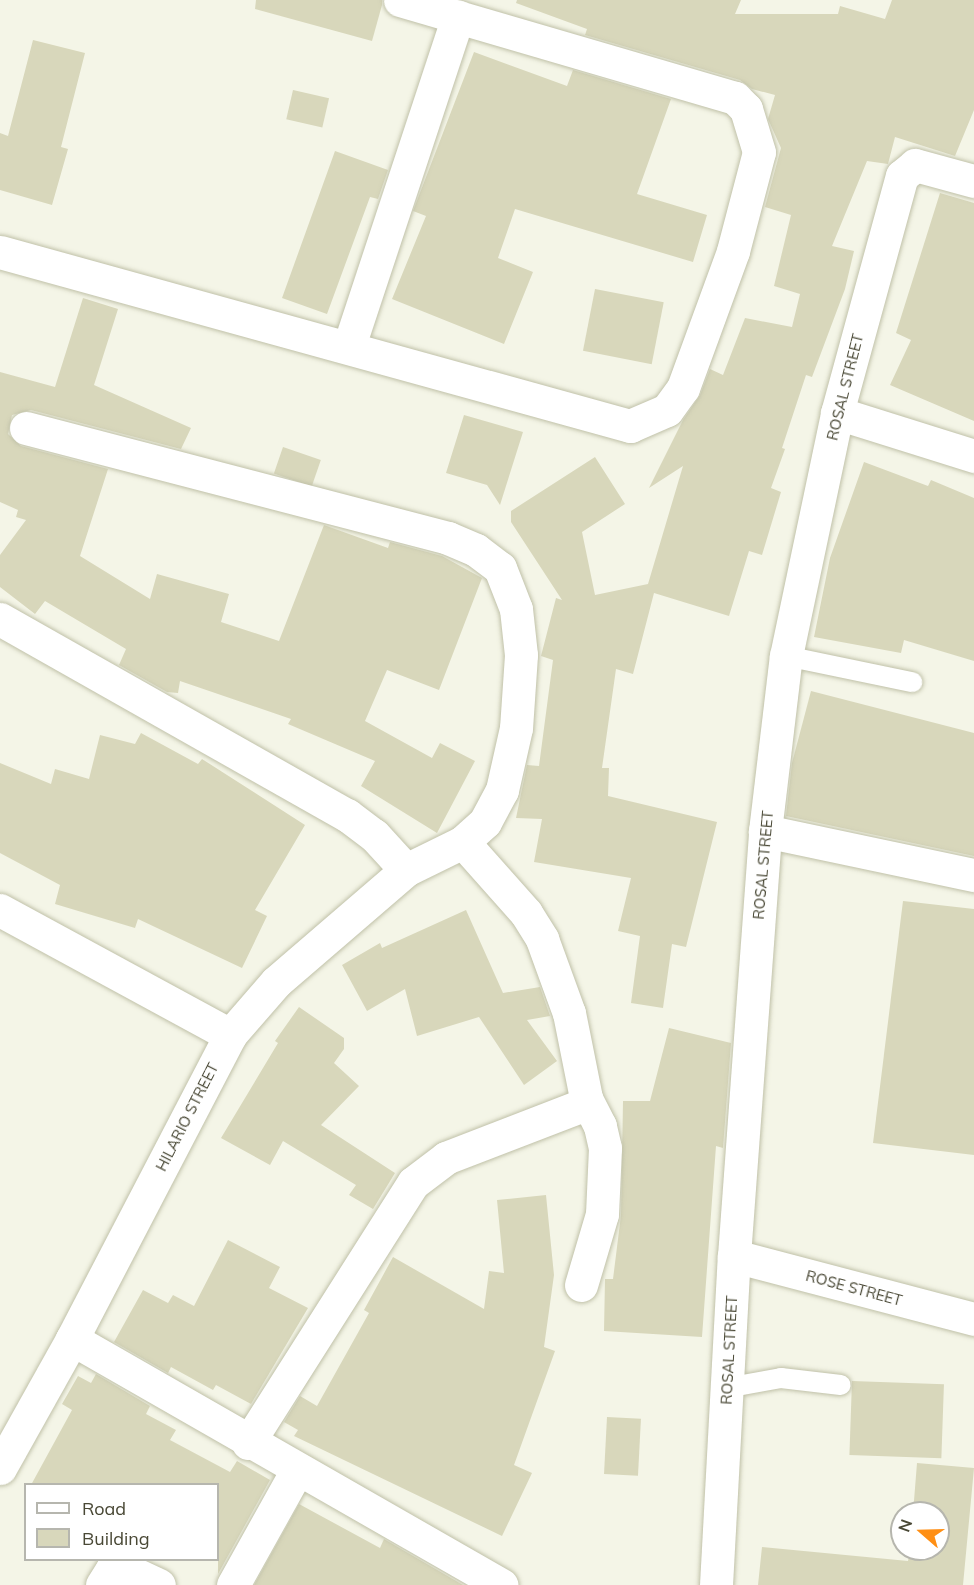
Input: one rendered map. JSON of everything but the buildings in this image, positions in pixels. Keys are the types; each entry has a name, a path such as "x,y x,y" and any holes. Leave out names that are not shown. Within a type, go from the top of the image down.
{"street":[{"path":"0,252 349,346 630,426 667,410 683,388 733,251 759,152 752,122 735,98 400,0"},
{"path":"349,346 458,17"},
{"name":"ROSAL STREET","path":"716,1585 734,1256 765,831 786,656 837,413 900,182 915,165 971,171"},
{"path":"837,413 974,456"},
{"name":"HILARIO STREET","path":"0,1468 72,1339 230,1035 276,982 406,870 463,842 485,822 495,806 516,728 521,655 516,609 500,568 476,550 448,538 26,428"},
{"path":"0,619 361,823 406,870"},
{"path":"765,831 974,875"},
{"path":"463,842 526,913 542,939 569,1013 586,1098 600,1126 605,1148 602,1214 581,1286"},
{"path":"0,910 230,1035"},
{"path":"248,1443 412,1183 446,1158 583,1105 586,1098"},
{"name":"ROSE STREET","path":"734,1256 974,1319"},
{"path":"72,1339 248,1443 501,1585"},
{"path":"232,1585 297,1470"},
{"path":"102,1585 111,1569 118,1566 159,1585"}],"lane":[{"path":"786,656 912,682"},
{"path":"726,1388 781,1378 841,1385"}]}
